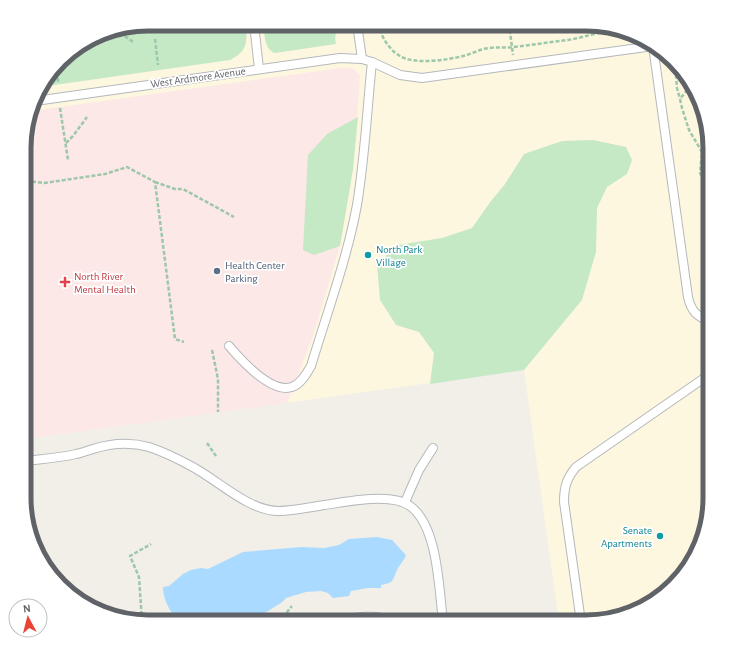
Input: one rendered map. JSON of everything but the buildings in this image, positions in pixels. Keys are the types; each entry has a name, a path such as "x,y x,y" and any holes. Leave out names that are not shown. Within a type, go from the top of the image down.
{"lane":[{"path":"255,31 259,69"},
{"path":"358,31 362,59"},
{"name":"West Ardmore Avenue","path":"41,100 340,58 362,59 400,75 422,78 645,47"},
{"path":"654,53 688,297 690,306 694,313 703,318"},
{"path":"229,346 256,374 269,382 286,387 293,387 302,379 311,366 349,241 357,204 365,145 372,62"},
{"path":"580,615 564,502 564,489 568,476 576,467 703,379"},
{"path":"31,460 77,454 106,445 134,444 150,448 191,466 253,506 265,509 277,511 293,510 368,499 386,499 405,502 420,515 427,529 434,551 442,615"},
{"path":"405,502 419,470 433,448"}],"path":[{"path":"380,31 390,49 400,56 412,60 426,61 464,56 488,48 512,47 604,32"},
{"path":"510,31 512,47"},
{"path":"122,34 133,42"},
{"path":"155,39 158,65"},
{"path":"676,73 677,88 689,130 702,152 700,173 703,178"},
{"path":"58,74 58,82"},
{"path":"680,99 687,90"},
{"path":"60,108 68,160"},
{"path":"66,144 87,117"},
{"path":"31,182 44,183 105,174 127,167 155,182 175,189 183,188 234,217"},
{"path":"155,182 175,339 184,342"},
{"path":"212,350 218,379 218,412"},
{"path":"207,443 216,456"},
{"path":"142,615 139,577 130,556 151,544"},
{"path":"284,615 292,606"}],"shaded area":[{"name":"North Park Village","path":"246,31 594,31 624,37 638,43 657,55 669,65 679,77 694,103 699,118 703,140 703,506 699,528 687,557 669,581 657,591 638,603 609,613 594,615 558,615 524,370 31,438 31,148 32,133 37,110 47,89 49,86 110,77 247,37"},
{"path":"341,68 354,69 360,76 353,169 340,246 312,339 287,403 31,438 31,148 32,133 37,110"}],"green space":[{"path":"148,31 246,31 246,41 243,50 236,57 230,60 49,86 60,71 83,51 103,40 125,33"},
{"path":"264,31 337,31 335,38 336,44 275,53 271,51 267,45"},
{"path":"358,117 353,169 340,246 314,255 303,250 308,155 327,134"},
{"path":"593,140 626,147 632,160 627,174 607,187 597,208 596,252 582,300 524,370 430,384 434,353 419,332 396,325 380,300 377,264 398,245 442,238 472,228 505,184 524,154 562,141"}],"water":[{"path":"377,537 392,540 406,555 389,583 381,585 381,588 368,588 351,591 349,596 333,598 328,593 321,591 306,592 286,598 281,603 261,615 173,615 164,596 163,587 169,586 183,574 191,570 201,568 208,569 243,552 301,547 324,548 339,545 349,539"}],"place":[{"name":"North Park Village","path":"368,255"},
{"name":"Health Center Parking","path":"217,271"},
{"name":"North River Mental Health","path":"65,282"},
{"name":"Senate Apartments","path":"660,536"}]}
